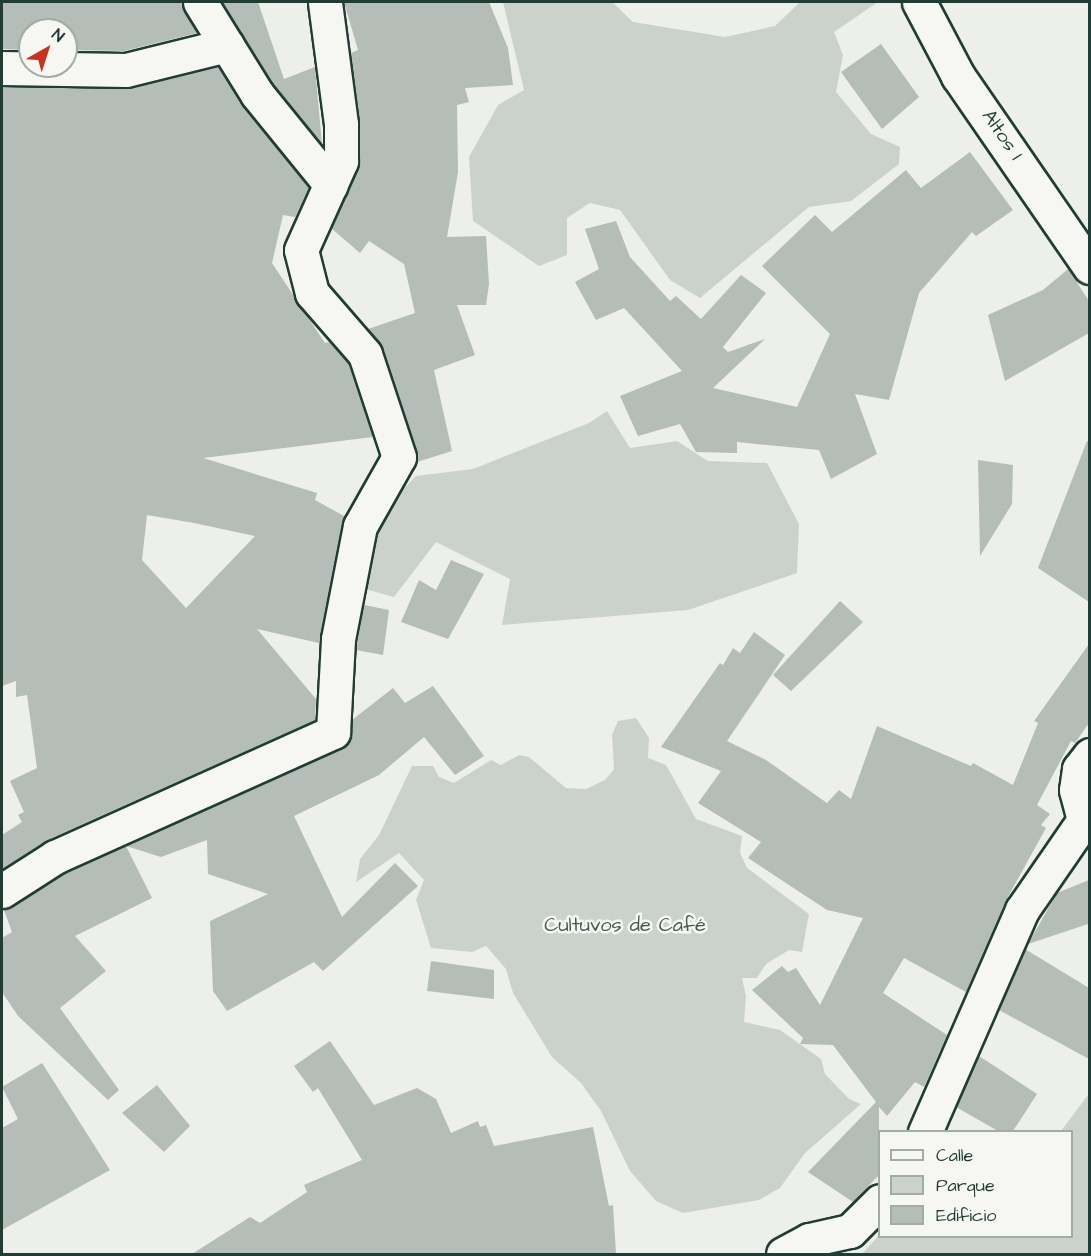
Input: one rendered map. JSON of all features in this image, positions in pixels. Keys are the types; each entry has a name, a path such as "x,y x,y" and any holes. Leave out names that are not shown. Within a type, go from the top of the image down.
{"street":[{"path":"200,2 257,94 331,185"},
{"path":"2,891 66,852 333,732 338,639 360,526 399,457 365,354 312,293 302,249 310,222 331,185 341,161 341,124 325,2"},
{"name":"Altos 1","path":"919,2 958,76 1089,267"},
{"path":"2,68 126,70 227,45"},
{"path":"925,1130 1022,910 1087,822 1076,790 1078,769 1089,754"},
{"path":"783,1254 809,1240 850,1231 878,1202"}],"green space":[{"path":"503,2 612,2 633,22 725,37 775,26 800,2 878,2 834,32 843,55 836,92 871,134 900,147 899,164 851,201 809,207 700,298 670,280 620,210 590,203 567,218 567,255 539,266 473,221 469,157 498,105 524,90"},
{"path":"607,411 630,448 677,441 708,461 767,463 799,524 797,573 688,610 502,625 510,579 436,542 394,597 365,589 373,541 388,505 416,476 473,469 589,423"},
{"name":"Cultuvos de Café","path":"636,718 649,738 648,758 666,765 696,819 742,836 740,853 747,868 809,914 802,952 789,950 766,964 757,978 742,978 746,996 744,1022 780,1030 821,1059 825,1074 849,1099 861,1104 805,1153 780,1188 759,1200 683,1213 656,1201 630,1171 601,1111 581,1083 552,1057 513,993 506,969 486,946 472,952 431,948 416,900 424,880 399,853 356,882 360,859 379,835 412,766 433,766 439,777 454,783 491,760 501,765 519,755 529,757 566,788 586,789 605,780 614,769 612,735 618,721"},
{"path":"1088,1095 1089,1254 862,1254 878,1236 878,1238 1073,1238 1073,1130 1062,1130"}],"building":[{"path":"2,2 181,2 197,33 124,51 78,50 78,18 18,18 18,50 2,49"},
{"path":"222,2 258,2 284,79 315,67 322,145 272,83"},
{"path":"344,2 489,2 508,48 513,85 465,88 469,102 457,105 458,172 447,237 486,236 489,284 486,305 457,305 475,355 434,370 452,451 417,462 383,348 368,329 415,313 404,264 369,241 360,253 331,228 360,161 351,53 358,50"},
{"path":"881,44 919,97 882,129 841,72"},
{"path":"218,67 242,106 309,187 295,217 283,215 272,263 325,343 329,342 348,363 373,437 203,458 317,493 315,500 344,516 319,643 257,629 316,699 315,720 47,840 2,869 2,835 22,822 18,815 24,812 10,781 37,768 27,695 16,697 16,681 2,686 2,87 126,89","holes":["147,515 255,536 186,608 142,560"]},
{"path":"970,152 1013,210 976,236 972,232 919,293 889,400 855,394 877,454 831,479 819,450 737,442 737,453 696,452 680,424 638,436 620,396 682,371 624,308 596,320 575,282 599,269 585,229 616,221 630,257 670,301 676,296 701,319 741,275 766,293 723,347 728,352 765,339 713,388 797,407 830,334 762,266 815,215 832,232 906,170 921,188"},
{"path":"1068,269 1089,301 1089,333 1005,381 988,315 1043,290"},
{"path":"1087,441 1089,441 1089,602 1038,568"},
{"path":"978,460 1013,465 1012,504 980,556"},
{"path":"451,560 484,574 448,639 401,622 419,580 436,590"},
{"path":"840,601 863,622 791,691 773,675"},
{"path":"364,605 389,610 383,655 356,650"},
{"path":"754,632 785,655 727,741 766,760 827,803 839,790 851,799 877,726 971,766 973,763 1013,785 1038,723 1034,721 1089,644 1089,723 1075,743 1071,741 1037,805 1050,814 1041,825 1046,828 1005,902 966,992 904,958 883,993 947,1035 924,1087 915,1082 887,1116 879,1107 878,1176 853,1202 808,1172 876,1102 833,1045 800,1044 803,1038 752,990 782,966 788,972 796,968 820,1005 863,918 827,910 748,858 761,842 698,803 721,771 661,747 720,663 723,665 733,648 740,653"},
{"path":"433,686 484,756 455,775 424,737 379,775 294,816 342,917 395,863 418,886 323,971 314,962 227,1011 213,991 210,921 268,894 208,874 207,840 161,857 126,846 341,749 349,742 352,720 393,688 405,703"},
{"path":"126,846 152,898 75,936 106,971 60,1008 119,1090 108,1100 18,1016 2,992 2,938 12,932 4,910 64,874"},
{"path":"1089,880 1088,924 1028,944 1057,893"},
{"path":"1025,949 1089,988 1089,1059 999,1010"},
{"path":"431,961 494,970 494,999 427,991"},
{"path":"330,1041 374,1105 417,1088 436,1099 451,1133 478,1121 480,1127 486,1125 494,1146 593,1127 609,1206 613,1205 616,1254 192,1254 250,1217 260,1223 307,1192 304,1185 362,1160 318,1088 313,1092 294,1066"},
{"path":"979,1056 1037,1094 1014,1130 996,1130 956,1107"},
{"path":"42,1063 110,1170 2,1230 2,1128 18,1119 2,1087"},
{"path":"157,1085 190,1126 164,1152 122,1113"}]}
